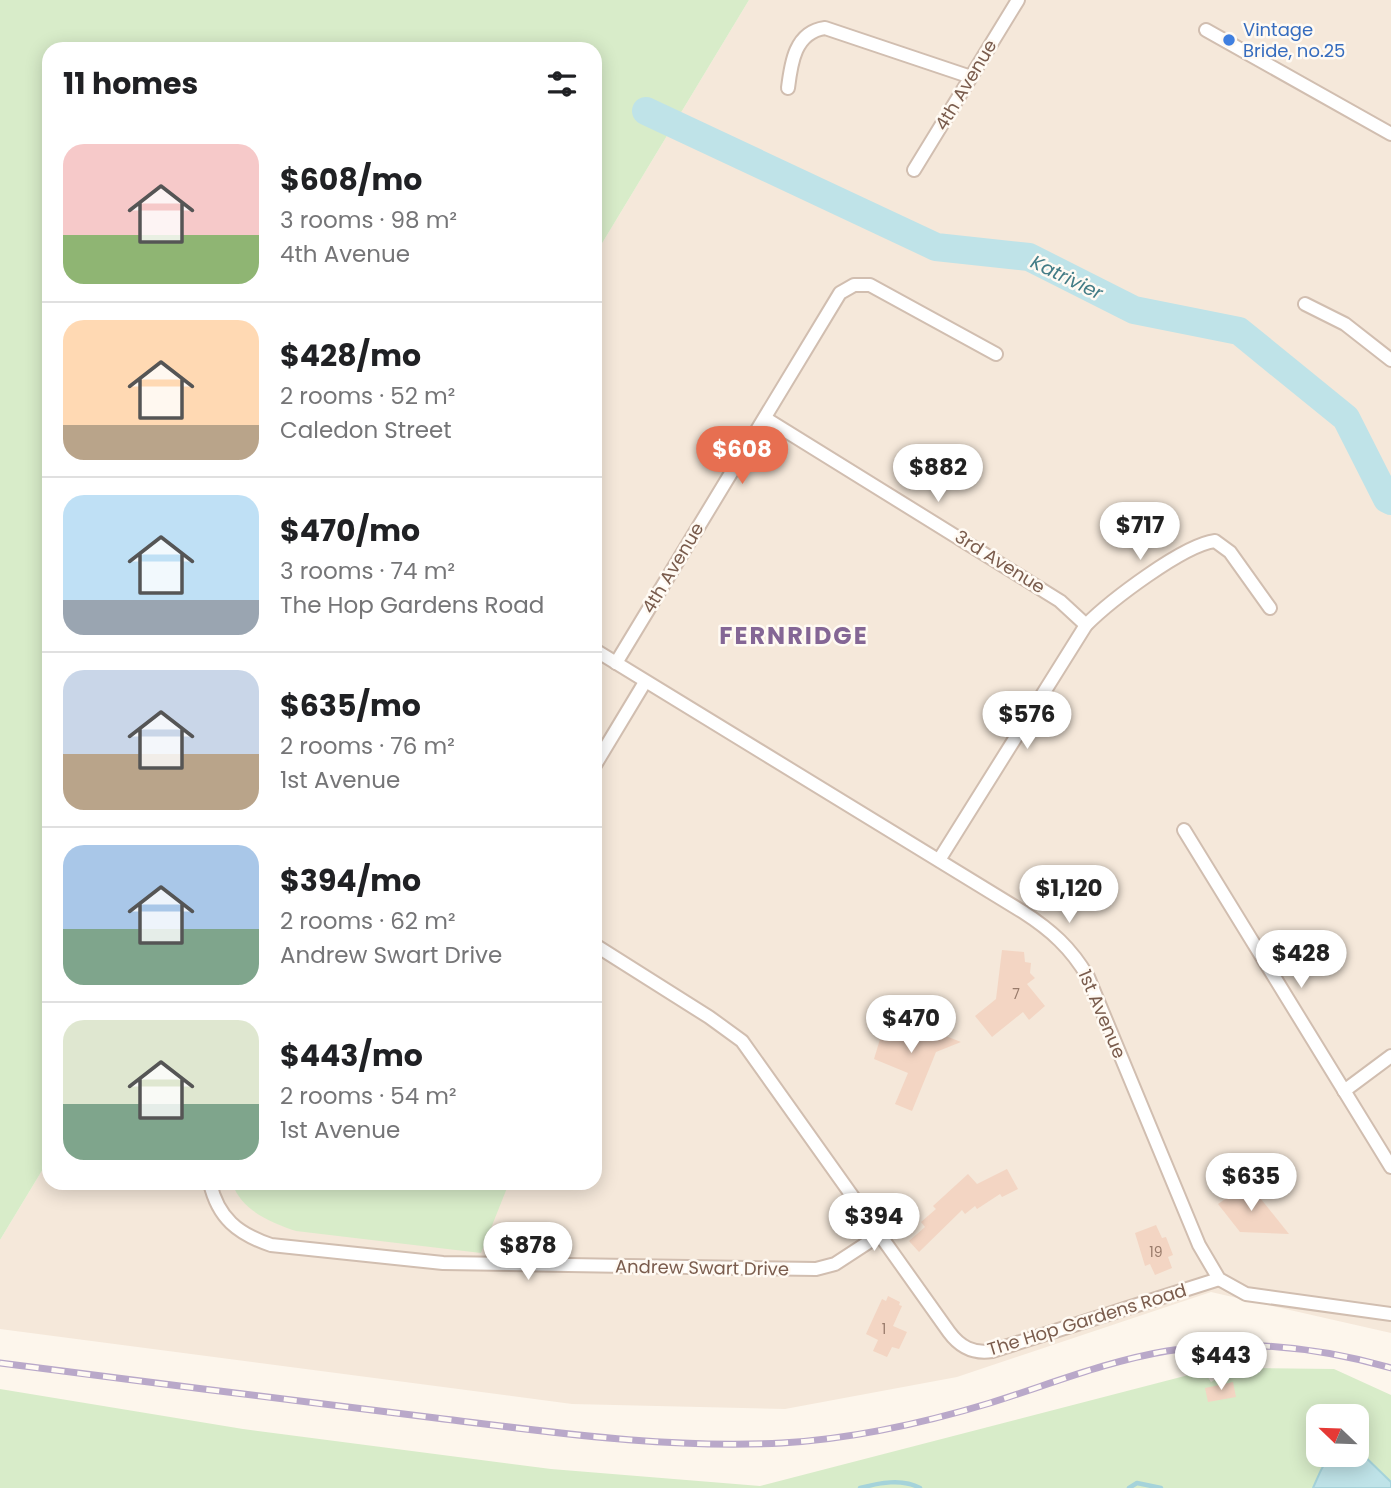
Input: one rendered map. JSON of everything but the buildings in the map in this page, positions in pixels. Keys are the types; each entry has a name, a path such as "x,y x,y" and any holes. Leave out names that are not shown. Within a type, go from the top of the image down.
{"street":[{"name":"4th Avenue","path":"914,170 1018,0"},
{"path":"788,88 795,51 807,36 825,29 971,77"},
{"path":"1206,30 1391,134"},
{"name":"4th Avenue","path":"616,663 840,293 854,285 870,285 996,354"},
{"path":"1306,304 1345,324 1391,360"},
{"name":"3rd Avenue","path":"765,418 1060,601 1086,625"},
{"path":"939,860 1086,625 1152,574 1189,550 1215,541 1225,545 1270,608"},
{"name":"1st Avenue","path":"602,654 1050,929 1078,960 1199,1245 1219,1279"},
{"path":"602,753 645,682"},
{"path":"1184,830 1391,1167"},
{"name":"The Hop Gardens Road","path":"602,949 742,1041 956,1341 963,1347 981,1353 1219,1279"},
{"path":"1344,1091 1391,1056"},
{"name":"Andrew Swart Drive","path":"212,1190 227,1221 250,1238 271,1245 443,1263 816,1269 835,1264 881,1234"},
{"path":"1219,1279 1234,1289 1264,1298 1286,1298 1391,1314"}],"shaded area":[{"path":"749,0 1391,0 1391,1333 1211,1292 957,1377 785,1409 572,1404 0,1329 0,1240 42,1171 42,1190 602,1190 602,243"}],"green space":[{"path":"0,0 749,0 602,243 602,42 42,42 42,1171 0,1240"},
{"path":"236,1190 506,1190 481,1253 296,1231 258,1214"},
{"path":"1258,1368 1334,1369 1391,1395 1391,1488 0,1488 0,1389 243,1429 551,1469 760,1486 1204,1371 1211,1382 1226,1373"}],"water":[{"path":"1369,1461 1391,1482 1391,1488 1313,1488 1323,1467 1369,1467"}],"waterway":[{"name":"Katrivier","path":"646,111 936,247 1029,257 1134,310 1239,331 1346,418 1387,499 1391,501"},
{"path":"860,1488 898,1482 920,1488"},
{"path":"1129,1488 1137,1483 1161,1488"}],"railway":[{"path":"0,1363 565,1434 695,1444 808,1441 887,1429 965,1410 1122,1361 1195,1347 1280,1347 1336,1355 1391,1368"}],"place":[{"name":"Vintage Bride, no.25","path":"1229,40"}],"district":[{"name":"FERNRIDGE","path":"794,636"}]}
